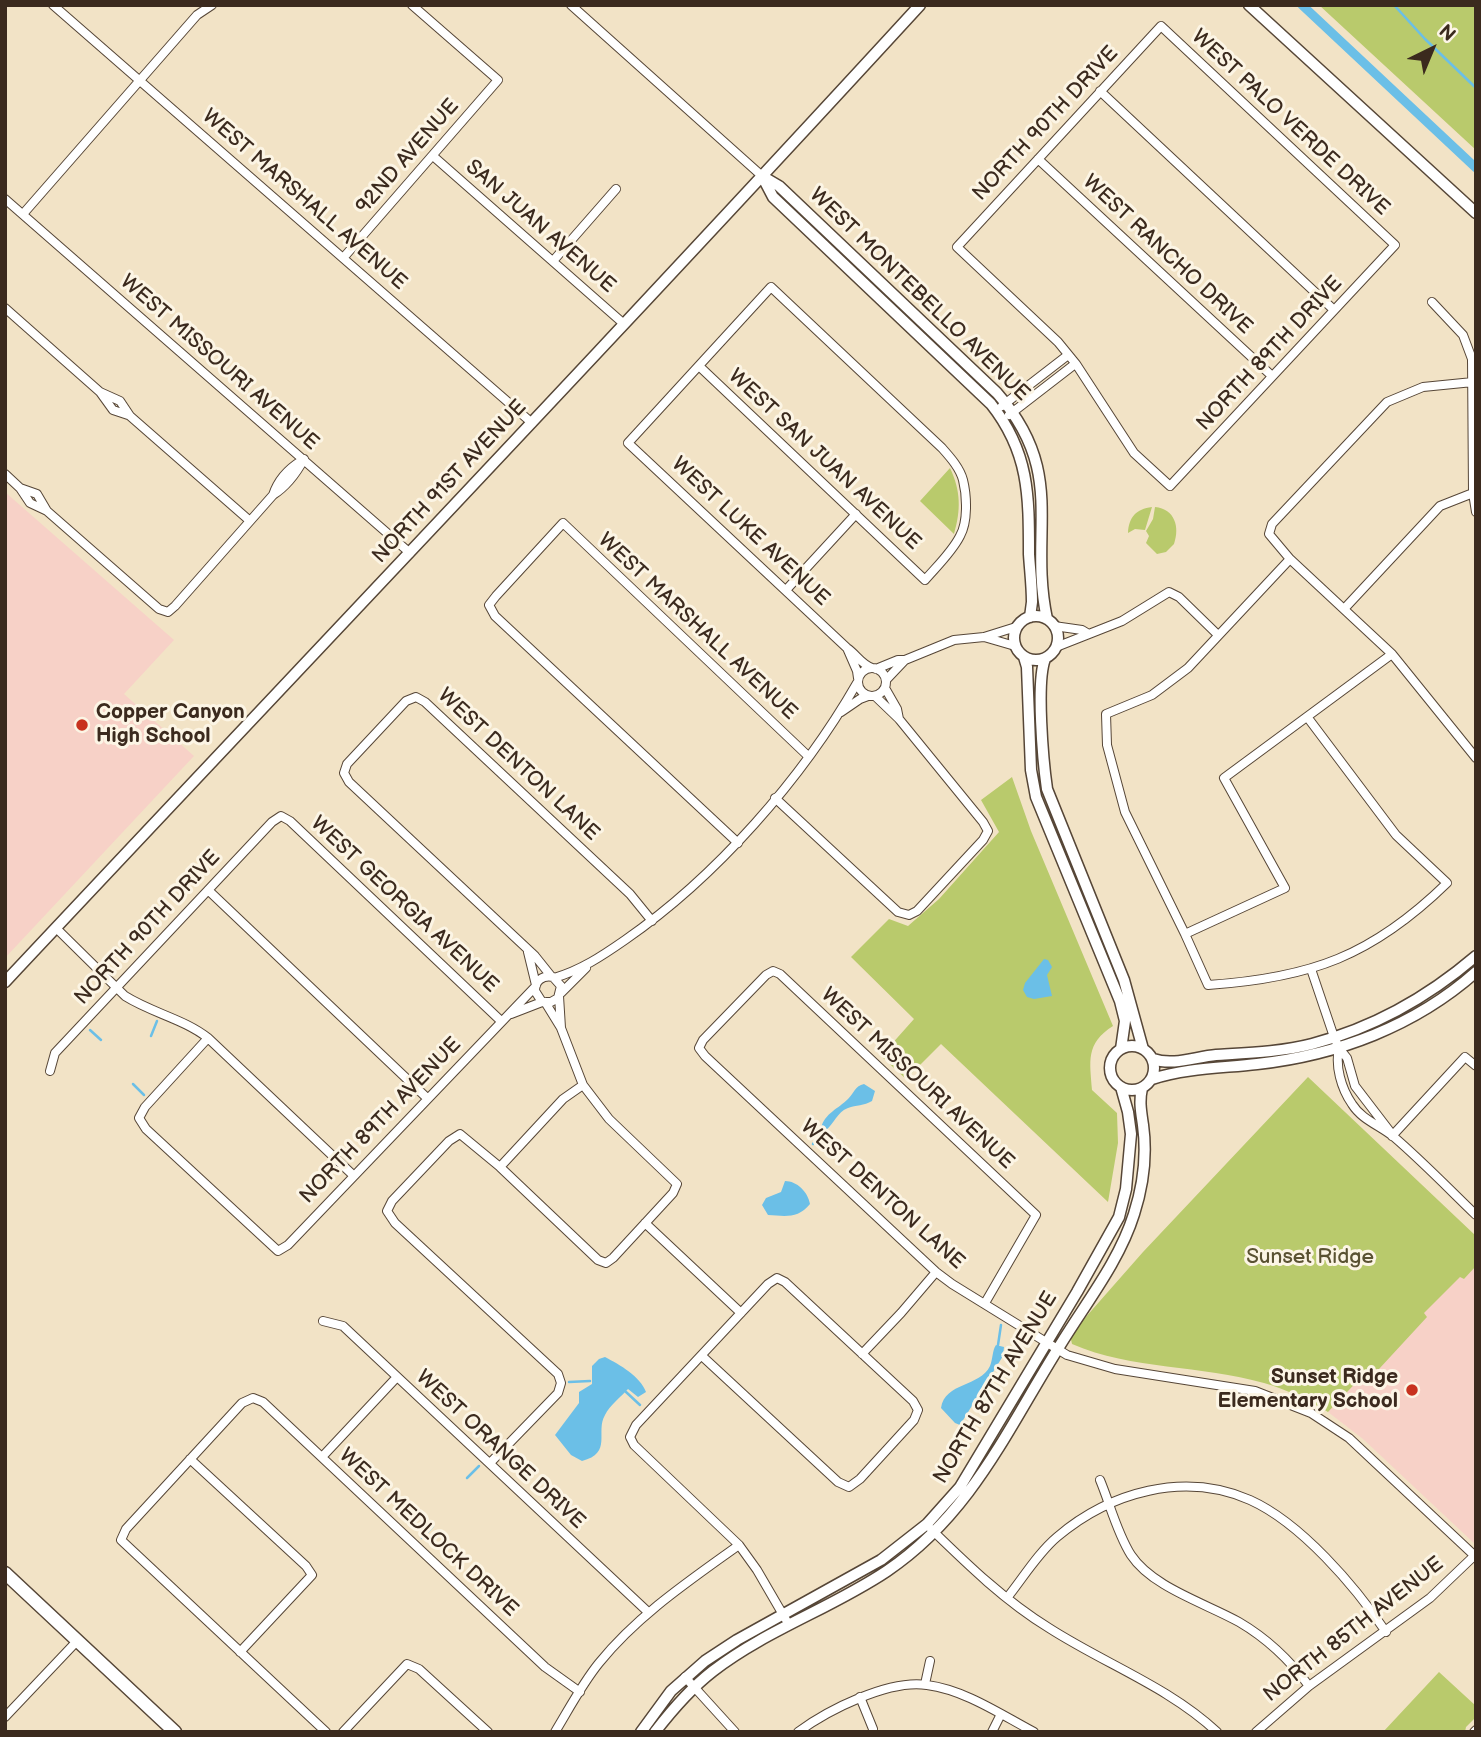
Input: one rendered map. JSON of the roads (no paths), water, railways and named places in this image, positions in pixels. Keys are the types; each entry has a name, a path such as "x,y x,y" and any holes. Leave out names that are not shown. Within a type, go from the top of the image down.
{"main road":[{"path":"5,1573 175,1732"}],"street":[{"name":"WEST MARSHALL AVENUE","path":"54,5 531,423"},
{"path":"23,214 197,15 212,5"},
{"name":"92ND AVENUE","path":"344,257 498,80 412,5"},
{"name":"WEST MONTEBELLO AVENUE","path":"571,5 762,176 779,186 1010,407 1033,451 1040,473 1043,588 1051,623"},
{"name":"NORTH 91ST AVENUE","path":"5,982 410,553 920,5"},
{"path":"1249,5 1476,213"},
{"name":"NORTH 90TH DRIVE","path":"1068,355 957,247 1161,26"},
{"name":"WEST PALO VERDE DRIVE","path":"1161,26 1395,245"},
{"path":"1100,91 1334,310"},
{"name":"SAN JUAN AVENUE","path":"433,156 624,324"},
{"name":"WEST RANCHO DRIVE","path":"1038,159 1272,376"},
{"name":"WEST MONTEBELLO AVENUE","path":"762,176 773,197 999,415 1020,455 1028,494 1032,603 1030,617"},
{"path":"553,261 615,189"},
{"name":"WEST MISSOURI AVENUE","path":"5,199 410,553"},
{"name":"NORTH 89TH DRIVE","path":"1075,363 1135,453 1170,486 1395,245"},
{"name":"WEST SAN JUAN AVENUE","path":"771,287 942,448 954,463 963,480 965,519 962,533 954,547 925,580 699,366 771,287"},
{"path":"1432,302 1463,335 1472,359 1473,493 1476,512"},
{"path":"5,308 100,392 113,410 130,416 250,521"},
{"path":"999,415 1075,363 1068,355 1010,407"},
{"name":"WEST LUKE AVENUE","path":"699,366 628,443 866,666 874,668"},
{"path":"1473,382 1423,387 1387,402 1272,524 1269,534 1290,559 1392,654 1476,758"},
{"path":"5,474 20,488 30,503 47,511 159,609 168,612 273,495 276,485 292,467 304,459"},
{"path":"1343,609 1440,506 1473,493"},
{"path":"786,590 856,514"},
{"name":"WEST MARSHALL AVENUE","path":"738,843 495,616 489,605 563,523 808,756"},
{"path":"1290,559 1188,668 1169,684 1152,695 1105,714 1107,745 1115,783 1125,812 1208,985 1249,982 1332,962 1380,939 1418,912 1447,883 1396,835 1308,718"},
{"path":"1218,635 1179,597 1169,592 1122,621 1056,647 1045,659 1040,676 1047,789 1124,980 1143,1049 1153,1059 1175,1062 1371,1037 1441,999 1476,972"},
{"path":"544,1002 555,1001 587,966 676,903 738,843 841,712 863,671 905,660 954,640 984,637 1016,627 1030,617 1039,616 1051,623 1087,633"},
{"path":"1051,623 1058,639 1056,647"},
{"path":"1015,646 1016,627"},
{"path":"984,637 1015,646 1024,657 1027,667 1031,770 1036,797 1120,1001 1125,1021 1121,1049"},
{"name":"WEST LUKE AVENUE","path":"847,648 858,671 857,681"},
{"path":"1185,934 1284,888 1224,778 1392,654"},
{"path":"1024,657 1045,659"},
{"path":"841,712 860,699 872,696 905,660"},
{"path":"874,668 885,684 900,719"},
{"path":"775,799 898,912 909,915 917,911 983,840 988,831 984,822 900,719 872,696 860,692 857,681"},
{"name":"WEST DENTON LANE","path":"528,952 349,782 344,773 347,764 407,701 416,697 425,702 630,894 652,921"},
{"name":"NORTH 90TH DRIVE","path":"50,1071 55,1053 272,821 281,816"},
{"name":"WEST GEORGIA AVENUE","path":"281,816 290,821 505,1018"},
{"path":"208,890 428,1098"},
{"path":"56,928 137,1004 194,1027 208,1038 354,1176"},
{"path":"490,1463 558,1392 561,1383 558,1374 395,1223 387,1211 392,1201 449,1141 460,1134 500,1167 598,1260 606,1263 673,1193 677,1184 609,1119 583,1085 561,1028 560,982 528,952"},
{"path":"528,952 536,996 544,1002 561,1028"},
{"path":"1143,1049 1132,1046 1121,1049 1113,1056 1110,1067 1113,1078 1121,1087 1135,1090 1142,1088 1152,1079 1177,1072 1294,1059 1336,1042 1418,999 1476,956"},
{"path":"535,986 539,979 587,966"},
{"path":"1311,968 1336,1042 1347,1058 1355,1086 1377,1112 1392,1136"},
{"name":"WEST MISSOURI AVENUE","path":"773,971 780,974 1036,1215 985,1303"},
{"name":"WEST DENTON LANE","path":"773,971 713,1030 699,1048 705,1056 936,1272 1058,1349"},
{"name":"NORTH 89TH AVENUE","path":"208,1038 145,1107 139,1118 146,1129 278,1251 288,1245 535,986"},
{"name":"NORTH 89TH AVENUE","path":"505,1018 544,1002"},
{"path":"1336,1042 1336,1061 1343,1086 1357,1110 1367,1121 1392,1136 1476,1215"},
{"path":"1392,1136 1465,1056 1476,1066"},
{"path":"1152,1079 1153,1059"},
{"path":"500,1167 563,1098 583,1085"},
{"name":"NORTH 87TH AVENUE","path":"655,1732 694,1687 727,1661 875,1578 913,1552 931,1528 960,1487 1119,1217 1126,1189 1130,1134 1128,1112 1121,1087"},
{"name":"NORTH 87TH AVENUE","path":"641,1732 660,1704 685,1678 718,1651 881,1560 949,1518 981,1477 1125,1237 1134,1214 1144,1164 1143,1125 1139,1109 1142,1088"},
{"path":"1357,1110 1366,1101"},
{"path":"645,1223 741,1313"},
{"path":"862,1354 936,1272"},
{"path":"702,1356 838,1482 849,1487 860,1479 914,1420 918,1410 913,1401 785,1282 777,1278 768,1284 636,1425 630,1437 634,1446 739,1545 757,1570 789,1626"},
{"name":"WEST ORANGE DRIVE","path":"323,1321 343,1326 649,1612"},
{"path":"1058,1349 1067,1355 1115,1369 1255,1391 1311,1413 1349,1438 1475,1556"},
{"path":"322,1457 397,1377"},
{"name":"WEST MEDLOCK DRIVE","path":"190,1459 242,1403 253,1398 263,1402 545,1667 579,1692"},
{"path":"240,1652 312,1575 306,1566 190,1459 125,1529 121,1540 240,1652 326,1732"},
{"path":"1100,1480 1130,1553 1139,1565 1159,1581 1260,1635 1291,1662 1309,1686"},
{"path":"1007,1598 1055,1539 1085,1515 1109,1502 1147,1489 1189,1487 1230,1493 1273,1513 1328,1561 1365,1600 1386,1632"},
{"path":"931,1528 968,1565 1047,1627 1176,1700 1199,1715 1217,1732"},
{"path":"555,1732 598,1664 649,1612 739,1545"},
{"name":"NORTH 85TH AVENUE","path":"1256,1732 1309,1686 1430,1598 1475,1556"},
{"path":"5,1717 78,1640"},
{"path":"925,1684 930,1661"},
{"path":"343,1732 407,1664 419,1669 488,1732"},
{"path":"685,1678 735,1732"},
{"path":"798,1732 811,1722 860,1697 895,1687 925,1684 978,1701 1034,1732"},
{"path":"860,1697 873,1729"},
{"path":"992,1732 1001,1714"}],"water":[{"path":"1044,959 1048,960 1052,967 1047,975 1052,996 1034,999 1027,997 1023,990 1025,983"},
{"path":"864,1084 875,1091 872,1101 844,1110 826,1130 821,1128 829,1115"},
{"path":"785,1181 801,1188 810,1204 796,1214 768,1215 762,1205 766,1198 781,1192"},
{"path":"996,1345 1004,1347 1003,1356 960,1425 955,1423 941,1408 944,1400 949,1393 985,1373"},
{"path":"605,1357 634,1376 646,1392 638,1397 628,1389 613,1404 602,1422 597,1453 582,1461 571,1455 555,1435 579,1403 579,1392 592,1384 592,1366"}],"waterway":[{"path":"1302,5 1476,168"},
{"path":"1394,5 1476,88"},
{"path":"151,1036 157,1021"},
{"path":"90,1030 101,1040"},
{"path":"898,1070 907,1059"},
{"path":"133,1084 144,1095"},
{"path":"813,1144 823,1131"},
{"path":"998,1345 1001,1325"},
{"path":"569,1382 590,1381"},
{"path":"626,1392 640,1405"},
{"path":"467,1478 479,1466"},
{"path":"422,1538 433,1526"}],"place":[{"name":"Copper Canyon High School","path":"82,725"},
{"name":"Sunset Ridge Elementary School","path":"1412,1390"}],"park label":[{"name":"Sunset Ridge","path":"1310,1258"}]}
